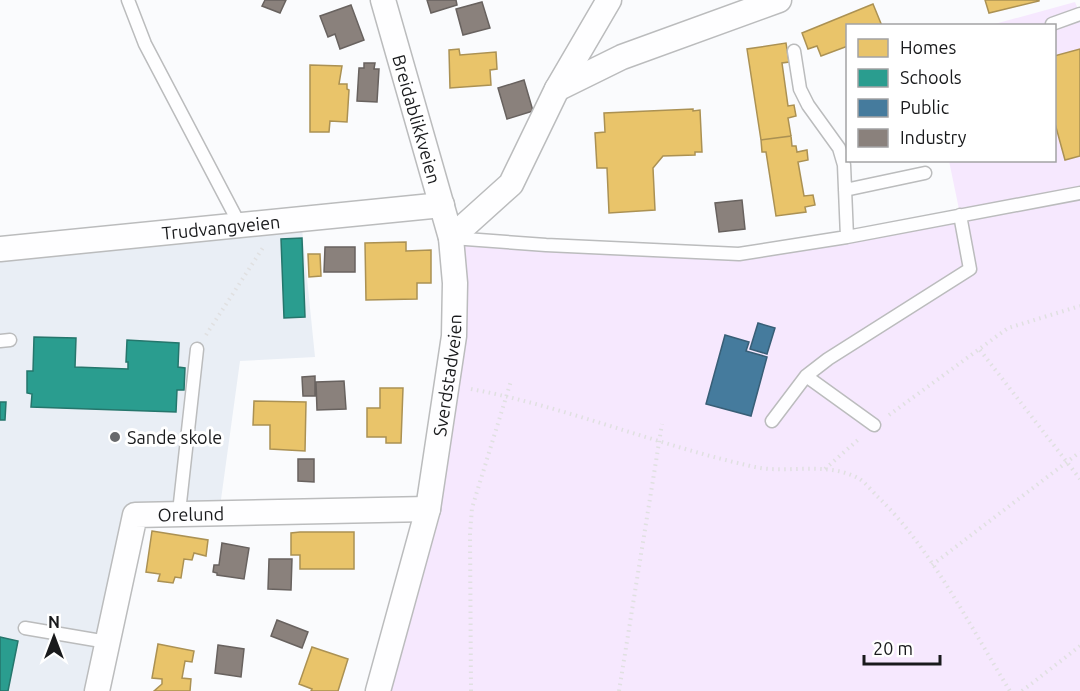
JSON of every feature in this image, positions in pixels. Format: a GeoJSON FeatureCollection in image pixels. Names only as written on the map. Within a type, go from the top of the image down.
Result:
{"type":"FeatureCollection","features":[{"type":"Feature","properties":{"kind":"street","name":"Breidablikkveien"},"geometry":{"type":"LineString","coordinates":[[383,0],[451,238]]}},
{"type":"Feature","properties":{"kind":"street"},"geometry":{"type":"LineString","coordinates":[[451,238],[511,184],[557,89],[609,0]]}},
{"type":"Feature","properties":{"kind":"street"},"geometry":{"type":"LineString","coordinates":[[557,89],[622,57],[779,0]]}},
{"type":"Feature","properties":{"kind":"street","name":"Trudvangveien"},"geometry":{"type":"LineString","coordinates":[[0,249],[442,205]]}},
{"type":"Feature","properties":{"kind":"street","name":"Sverdstadveien"},"geometry":{"type":"LineString","coordinates":[[378,691],[428,509],[454,336],[455,283],[451,238]]}},
{"type":"Feature","properties":{"kind":"street","name":"Orelund"},"geometry":{"type":"LineString","coordinates":[[97,691],[135,514],[428,509]]}},
{"type":"Feature","properties":{"kind":"lane"},"geometry":{"type":"LineString","coordinates":[[128,0],[145,44],[240,225]]}},
{"type":"Feature","properties":{"kind":"lane"},"geometry":{"type":"LineString","coordinates":[[1052,24],[1080,14]]}},
{"type":"Feature","properties":{"kind":"lane"},"geometry":{"type":"LineString","coordinates":[[794,51],[800,89],[808,105],[839,148],[844,165],[847,237]]}},
{"type":"Feature","properties":{"kind":"lane"},"geometry":{"type":"LineString","coordinates":[[845,190],[925,173]]}},
{"type":"Feature","properties":{"kind":"lane"},"geometry":{"type":"LineString","coordinates":[[451,238],[739,254],[847,237],[1080,193]]}},
{"type":"Feature","properties":{"kind":"lane"},"geometry":{"type":"LineString","coordinates":[[772,420],[806,376],[828,359],[970,269],[960,215]]}},
{"type":"Feature","properties":{"kind":"lane"},"geometry":{"type":"LineString","coordinates":[[178,512],[197,349]]}},
{"type":"Feature","properties":{"kind":"lane"},"geometry":{"type":"LineString","coordinates":[[806,376],[874,425]]}},
{"type":"Feature","properties":{"kind":"lane"},"geometry":{"type":"LineString","coordinates":[[25,628],[107,642]]}},
{"type":"Feature","properties":{"kind":"path"},"geometry":{"type":"LineString","coordinates":[[197,349],[267,243],[268,222]]}},
{"type":"Feature","properties":{"kind":"path"},"geometry":{"type":"LineString","coordinates":[[825,470],[874,425],[1008,328],[1080,306]]}},
{"type":"Feature","properties":{"kind":"path"},"geometry":{"type":"LineString","coordinates":[[980,350],[1080,479]]}},
{"type":"Feature","properties":{"kind":"path"},"geometry":{"type":"LineString","coordinates":[[471,691],[470,533],[472,508],[511,381]]}},
{"type":"Feature","properties":{"kind":"path"},"geometry":{"type":"LineString","coordinates":[[446,385],[506,396],[659,442],[758,468],[825,470],[859,478],[891,509],[933,565],[1010,691]]}},
{"type":"Feature","properties":{"kind":"path"},"geometry":{"type":"LineString","coordinates":[[619,691],[662,424]]}},
{"type":"Feature","properties":{"kind":"path"},"geometry":{"type":"LineString","coordinates":[[933,565],[1080,452]]}},
{"type":"Feature","properties":{"kind":"path"},"geometry":{"type":"LineString","coordinates":[[1022,691],[1080,646]]}},
{"type":"Feature","properties":{"kind":"shaded area"},"geometry":{"type":"Polygon","coordinates":[[[1075,2],[1080,14],[1080,691],[378,691],[428,509],[451,238],[739,254],[960,214],[949,162],[1056,162],[1056,24],[995,24],[1075,2]]]}},
{"type":"Feature","properties":{"kind":"shaded area","name":"Sande skole"},"geometry":{"type":"Polygon","coordinates":[[[301,219],[315,357],[240,361],[219,514],[135,515],[97,691],[0,691],[0,245],[301,219]]]}},
{"type":"Feature","properties":{"kind":"building: Homes"},"geometry":{"type":"Polygon","coordinates":[[[985,0],[1039,0],[1039,1],[989,13],[985,0]]]}},
{"type":"Feature","properties":{"kind":"building: Homes"},"geometry":{"type":"Polygon","coordinates":[[[873,4],[881,24],[846,24],[846,47],[821,56],[817,46],[808,49],[802,33],[873,4]]]}},
{"type":"Feature","properties":{"kind":"building: Homes"},"geometry":{"type":"Polygon","coordinates":[[[786,43],[789,62],[782,63],[788,106],[794,105],[796,116],[788,118],[791,136],[761,140],[747,49],[786,43]]]}},
{"type":"Feature","properties":{"kind":"building: Homes"},"geometry":{"type":"Polygon","coordinates":[[[459,49],[460,55],[496,52],[497,69],[490,70],[491,85],[450,88],[449,50],[459,49]]]}},
{"type":"Feature","properties":{"kind":"building: Homes"},"geometry":{"type":"Polygon","coordinates":[[[1080,49],[1080,156],[1065,160],[1056,127],[1056,55],[1080,49]]]}},
{"type":"Feature","properties":{"kind":"building: Homes"},"geometry":{"type":"Polygon","coordinates":[[[310,65],[342,66],[339,84],[347,84],[349,90],[347,122],[330,121],[329,132],[310,132],[310,65]]]}},
{"type":"Feature","properties":{"kind":"building: Homes"},"geometry":{"type":"Polygon","coordinates":[[[693,109],[693,111],[700,110],[702,152],[695,152],[695,155],[663,156],[653,168],[655,210],[609,213],[607,168],[597,168],[595,133],[605,132],[604,113],[693,109]]]}},
{"type":"Feature","properties":{"kind":"building: Homes"},"geometry":{"type":"Polygon","coordinates":[[[791,136],[792,146],[796,146],[797,152],[807,150],[808,160],[798,162],[804,196],[813,195],[815,205],[805,207],[806,212],[776,216],[766,152],[762,152],[761,140],[791,136]]]}},
{"type":"Feature","properties":{"kind":"building: Homes"},"geometry":{"type":"Polygon","coordinates":[[[406,242],[406,251],[431,250],[431,283],[417,283],[417,299],[366,300],[365,243],[406,242]]]}},
{"type":"Feature","properties":{"kind":"building: Homes"},"geometry":{"type":"Polygon","coordinates":[[[308,254],[320,254],[321,276],[309,277],[308,254]]]}},
{"type":"Feature","properties":{"kind":"building: Homes"},"geometry":{"type":"Polygon","coordinates":[[[380,388],[403,388],[401,443],[386,443],[386,437],[367,437],[367,408],[380,408],[380,388]]]}},
{"type":"Feature","properties":{"kind":"building: Homes"},"geometry":{"type":"Polygon","coordinates":[[[254,401],[306,402],[305,451],[270,449],[270,425],[253,425],[254,401]]]}},
{"type":"Feature","properties":{"kind":"building: Homes"},"geometry":{"type":"Polygon","coordinates":[[[152,531],[208,540],[206,556],[194,553],[192,560],[184,559],[181,578],[175,577],[173,583],[158,581],[160,574],[146,572],[152,531]]]}},
{"type":"Feature","properties":{"kind":"building: Homes"},"geometry":{"type":"Polygon","coordinates":[[[354,532],[354,569],[300,569],[300,555],[291,555],[291,533],[354,532]]]}},
{"type":"Feature","properties":{"kind":"building: Homes"},"geometry":{"type":"Polygon","coordinates":[[[158,644],[194,651],[192,662],[185,661],[182,678],[191,679],[190,691],[154,691],[162,684],[162,679],[152,678],[158,644]]]}},
{"type":"Feature","properties":{"kind":"building: Homes"},"geometry":{"type":"Polygon","coordinates":[[[312,647],[348,659],[338,691],[311,691],[312,689],[299,684],[312,647]]]}},
{"type":"Feature","properties":{"kind":"building: Schools"},"geometry":{"type":"Polygon","coordinates":[[[302,238],[305,317],[284,318],[281,239],[302,238]]]}},
{"type":"Feature","properties":{"kind":"building: Schools"},"geometry":{"type":"Polygon","coordinates":[[[34,337],[76,338],[75,367],[128,369],[127,340],[179,343],[178,367],[185,368],[184,390],[177,390],[176,412],[31,407],[32,394],[27,393],[27,371],[33,371],[34,337]]]}},
{"type":"Feature","properties":{"kind":"building: Schools"},"geometry":{"type":"Polygon","coordinates":[[[0,402],[6,402],[5,420],[0,420],[0,402]]]}},
{"type":"Feature","properties":{"kind":"building: Schools"},"geometry":{"type":"Polygon","coordinates":[[[0,637],[18,641],[8,691],[0,691],[0,637]]]}},
{"type":"Feature","properties":{"kind":"building: Public"},"geometry":{"type":"Polygon","coordinates":[[[758,323],[775,328],[767,354],[750,349],[758,323]]]}},
{"type":"Feature","properties":{"kind":"building: Public"},"geometry":{"type":"Polygon","coordinates":[[[725,335],[749,342],[746,351],[767,357],[751,416],[706,404],[725,335]]]}},
{"type":"Feature","properties":{"kind":"building: Industry"},"geometry":{"type":"Polygon","coordinates":[[[265,0],[286,0],[280,13],[262,6],[265,0]]]}},
{"type":"Feature","properties":{"kind":"building: Industry"},"geometry":{"type":"Polygon","coordinates":[[[427,0],[456,0],[457,5],[431,13],[427,0]]]}},
{"type":"Feature","properties":{"kind":"building: Industry"},"geometry":{"type":"Polygon","coordinates":[[[482,2],[490,28],[463,35],[456,9],[482,2]]]}},
{"type":"Feature","properties":{"kind":"building: Industry"},"geometry":{"type":"Polygon","coordinates":[[[351,5],[364,40],[340,49],[335,34],[328,37],[320,16],[351,5]]]}},
{"type":"Feature","properties":{"kind":"building: Industry"},"geometry":{"type":"Polygon","coordinates":[[[364,63],[375,63],[374,69],[379,69],[377,102],[357,101],[359,68],[364,68],[364,63]]]}},
{"type":"Feature","properties":{"kind":"building: Industry"},"geometry":{"type":"Polygon","coordinates":[[[524,80],[533,111],[507,119],[498,88],[524,80]]]}},
{"type":"Feature","properties":{"kind":"building: Industry"},"geometry":{"type":"Polygon","coordinates":[[[742,200],[745,229],[719,232],[715,203],[742,200]]]}},
{"type":"Feature","properties":{"kind":"building: Industry"},"geometry":{"type":"Polygon","coordinates":[[[325,247],[355,247],[355,272],[324,272],[325,247]]]}},
{"type":"Feature","properties":{"kind":"building: Industry"},"geometry":{"type":"Polygon","coordinates":[[[315,376],[315,396],[303,396],[302,377],[315,376]]]}},
{"type":"Feature","properties":{"kind":"building: Industry"},"geometry":{"type":"Polygon","coordinates":[[[344,381],[346,409],[317,410],[316,382],[344,381]]]}},
{"type":"Feature","properties":{"kind":"building: Industry"},"geometry":{"type":"Polygon","coordinates":[[[298,459],[314,459],[314,482],[298,481],[298,459]]]}},
{"type":"Feature","properties":{"kind":"building: Industry"},"geometry":{"type":"Polygon","coordinates":[[[222,543],[249,548],[244,579],[217,575],[213,572],[214,565],[219,565],[222,543]]]}},
{"type":"Feature","properties":{"kind":"building: Industry"},"geometry":{"type":"Polygon","coordinates":[[[269,559],[292,559],[291,590],[268,589],[269,559]]]}},
{"type":"Feature","properties":{"kind":"building: Industry"},"geometry":{"type":"Polygon","coordinates":[[[277,620],[308,632],[302,648],[271,636],[277,620]]]}},
{"type":"Feature","properties":{"kind":"building: Industry"},"geometry":{"type":"Polygon","coordinates":[[[218,645],[244,649],[241,677],[215,673],[218,645]]]}},
{"type":"Feature","properties":{"kind":"place","name":"Sande skole"},"geometry":{"type":"Point","coordinates":[115,437]}}]}
